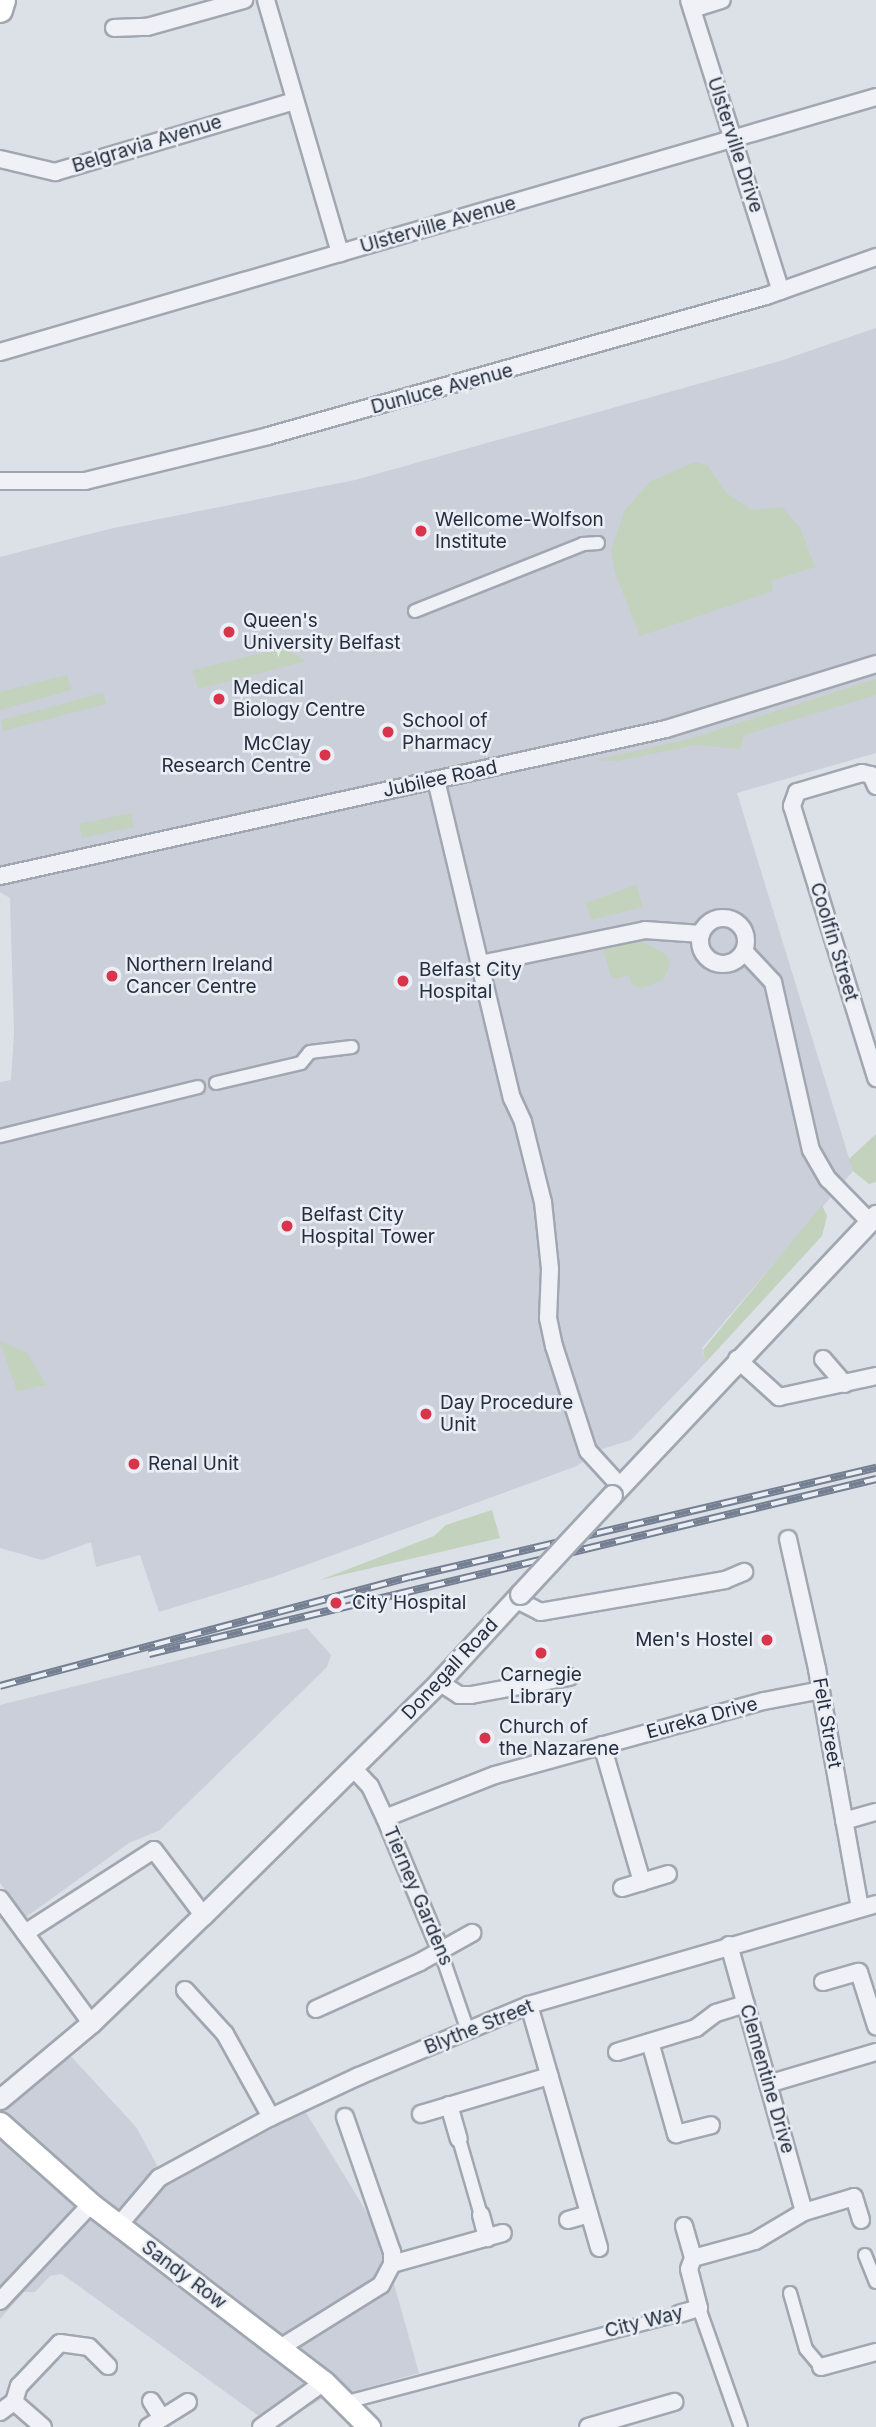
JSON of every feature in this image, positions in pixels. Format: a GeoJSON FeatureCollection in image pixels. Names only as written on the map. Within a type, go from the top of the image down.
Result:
{"type":"FeatureCollection","features":[{"type":"Feature","properties":{"kind":"main road"},"geometry":{"type":"LineString","coordinates":[[0,10],[3,0]]}},
{"type":"Feature","properties":{"kind":"main road","name":"Sandy Row"},"geometry":{"type":"LineString","coordinates":[[0,2123],[91,2204],[324,2382],[347,2402],[369,2427]]}},
{"type":"Feature","properties":{"kind":"street"},"geometry":{"type":"LineString","coordinates":[[114,29],[147,27],[244,0]]}},
{"type":"Feature","properties":{"kind":"street"},"geometry":{"type":"LineString","coordinates":[[266,0],[340,253]]}},
{"type":"Feature","properties":{"kind":"street"},"geometry":{"type":"LineString","coordinates":[[690,5],[722,0]]}},
{"type":"Feature","properties":{"kind":"street","name":"Ulsterville Drive"},"geometry":{"type":"LineString","coordinates":[[690,5],[781,291]]}},
{"type":"Feature","properties":{"kind":"street","name":"Ulsterville Avenue"},"geometry":{"type":"LineString","coordinates":[[0,352],[876,97]]}},
{"type":"Feature","properties":{"kind":"street","name":"Belgravia Avenue"},"geometry":{"type":"LineString","coordinates":[[0,159],[55,172],[294,101]]}},
{"type":"Feature","properties":{"kind":"street","name":"Dunluce Avenue"},"geometry":{"type":"LineString","coordinates":[[0,481],[85,481],[268,436],[781,291],[876,257]]}},
{"type":"Feature","properties":{"kind":"street"},"geometry":{"type":"LineString","coordinates":[[415,611],[583,544],[598,543]]}},
{"type":"Feature","properties":{"kind":"street","name":"Jubilee Road"},"geometry":{"type":"LineString","coordinates":[[0,876],[691,723],[876,664]]}},
{"type":"Feature","properties":{"kind":"street","name":"Coolfin Street"},"geometry":{"type":"LineString","coordinates":[[875,784],[862,773],[797,792],[792,806],[876,1078]]}},
{"type":"Feature","properties":{"kind":"street"},"geometry":{"type":"LineString","coordinates":[[436,780],[480,964],[543,1202],[550,1269],[548,1318],[554,1346],[588,1451],[616,1491]]}},
{"type":"Feature","properties":{"kind":"street"},"geometry":{"type":"LineString","coordinates":[[480,964],[645,930],[701,934],[718,918],[734,920],[746,937],[744,951],[734,962],[712,961],[702,949],[701,934]]}},
{"type":"Feature","properties":{"kind":"street"},"geometry":{"type":"LineString","coordinates":[[744,951],[774,982],[811,1150],[828,1179],[873,1218]]}},
{"type":"Feature","properties":{"kind":"street"},"geometry":{"type":"LineString","coordinates":[[216,1083],[301,1063],[310,1052],[352,1047]]}},
{"type":"Feature","properties":{"kind":"street"},"geometry":{"type":"LineString","coordinates":[[0,1136],[198,1087]]}},
{"type":"Feature","properties":{"kind":"street","name":"Donegall Road"},"geometry":{"type":"LineString","coordinates":[[0,2099],[90,2023],[439,1682],[737,1359],[873,1218]]}},
{"type":"Feature","properties":{"kind":"street"},"geometry":{"type":"LineString","coordinates":[[737,1359],[779,1397],[876,1376]]}},
{"type":"Feature","properties":{"kind":"street"},"geometry":{"type":"LineString","coordinates":[[823,1359],[845,1384]]}},
{"type":"Feature","properties":{"kind":"street","name":"Felt Street"},"geometry":{"type":"LineString","coordinates":[[788,1539],[821,1690],[844,1821],[868,1906]]}},
{"type":"Feature","properties":{"kind":"street"},"geometry":{"type":"LineString","coordinates":[[518,1597],[540,1612],[725,1580],[744,1572]]}},
{"type":"Feature","properties":{"kind":"street"},"geometry":{"type":"LineString","coordinates":[[439,1682],[459,1695],[471,1695],[569,1677]]}},
{"type":"Feature","properties":{"kind":"street","name":"Eureka Drive"},"geometry":{"type":"LineString","coordinates":[[385,1818],[495,1775],[821,1690]]}},
{"type":"Feature","properties":{"kind":"street"},"geometry":{"type":"LineString","coordinates":[[602,1745],[642,1882]]}},
{"type":"Feature","properties":{"kind":"street","name":"Tierney Gardens"},"geometry":{"type":"LineString","coordinates":[[353,1768],[370,1786],[385,1818],[439,1947],[468,2031]]}},
{"type":"Feature","properties":{"kind":"street"},"geometry":{"type":"LineString","coordinates":[[844,1821],[876,1812]]}},
{"type":"Feature","properties":{"kind":"street"},"geometry":{"type":"LineString","coordinates":[[25,1933],[154,1850],[203,1915]]}},
{"type":"Feature","properties":{"kind":"street"},"geometry":{"type":"LineString","coordinates":[[622,1888],[668,1874]]}},
{"type":"Feature","properties":{"kind":"street"},"geometry":{"type":"LineString","coordinates":[[0,1899],[90,2023]]}},
{"type":"Feature","properties":{"kind":"street","name":"Blythe Street"},"geometry":{"type":"LineString","coordinates":[[119,2225],[159,2178],[271,2117],[529,2005],[868,1906]]}},
{"type":"Feature","properties":{"kind":"street"},"geometry":{"type":"LineString","coordinates":[[316,2009],[420,1962],[439,1947],[472,1933]]}},
{"type":"Feature","properties":{"kind":"street","name":"Clementine Drive"},"geometry":{"type":"LineString","coordinates":[[729,1945],[804,2212]]}},
{"type":"Feature","properties":{"kind":"street"},"geometry":{"type":"LineString","coordinates":[[823,1982],[859,1972],[876,2026]]}},
{"type":"Feature","properties":{"kind":"street"},"geometry":{"type":"LineString","coordinates":[[185,1990],[225,2034],[271,2117]]}},
{"type":"Feature","properties":{"kind":"street"},"geometry":{"type":"LineString","coordinates":[[617,2052],[696,2028],[716,2014],[746,2004]]}},
{"type":"Feature","properties":{"kind":"street"},"geometry":{"type":"LineString","coordinates":[[529,2005],[599,2248]]}},
{"type":"Feature","properties":{"kind":"street"},"geometry":{"type":"LineString","coordinates":[[650,2042],[676,2134],[711,2125]]}},
{"type":"Feature","properties":{"kind":"street"},"geometry":{"type":"LineString","coordinates":[[768,2084],[876,2052]]}},
{"type":"Feature","properties":{"kind":"street"},"geometry":{"type":"LineString","coordinates":[[421,2113],[549,2076]]}},
{"type":"Feature","properties":{"kind":"street"},"geometry":{"type":"LineString","coordinates":[[392,2264],[495,2236],[481,2215],[449,2105]]}},
{"type":"Feature","properties":{"kind":"street"},"geometry":{"type":"LineString","coordinates":[[279,2348],[381,2284],[392,2264],[393,2252],[345,2117]]}},
{"type":"Feature","properties":{"kind":"street"},"geometry":{"type":"LineString","coordinates":[[692,2258],[755,2241],[804,2212],[854,2197],[861,2220]]}},
{"type":"Feature","properties":{"kind":"street"},"geometry":{"type":"LineString","coordinates":[[3,2290],[91,2204]]}},
{"type":"Feature","properties":{"kind":"street"},"geometry":{"type":"LineString","coordinates":[[569,2220],[589,2214]]}},
{"type":"Feature","properties":{"kind":"street","name":"City Way"},"geometry":{"type":"LineString","coordinates":[[347,2402],[699,2308],[689,2269],[692,2258],[684,2226]]}},
{"type":"Feature","properties":{"kind":"street"},"geometry":{"type":"LineString","coordinates":[[866,2255],[876,2282]]}},
{"type":"Feature","properties":{"kind":"street"},"geometry":{"type":"LineString","coordinates":[[790,2293],[806,2349],[821,2367],[876,2352]]}},
{"type":"Feature","properties":{"kind":"street"},"geometry":{"type":"LineString","coordinates":[[699,2308],[741,2427]]}},
{"type":"Feature","properties":{"kind":"street"},"geometry":{"type":"LineString","coordinates":[[0,2412],[15,2402],[19,2386],[60,2343],[89,2347],[108,2366]]}},
{"type":"Feature","properties":{"kind":"street"},"geometry":{"type":"LineString","coordinates":[[261,2427],[324,2382]]}},
{"type":"Feature","properties":{"kind":"street"},"geometry":{"type":"LineString","coordinates":[[151,2401],[155,2423],[188,2402]]}},
{"type":"Feature","properties":{"kind":"street"},"geometry":{"type":"LineString","coordinates":[[15,2402],[43,2427]]}},
{"type":"Feature","properties":{"kind":"street"},"geometry":{"type":"LineString","coordinates":[[588,2427],[674,2402]]}},
{"type":"Feature","properties":{"kind":"shaded area","name":"Belfast City Hospital"},"geometry":{"type":"Polygon","coordinates":[[[876,328],[876,753],[737,793],[853,1171],[702,1348],[706,1362],[631,1440],[599,1450],[577,1466],[273,1577],[159,1612],[140,1555],[96,1567],[91,1542],[42,1560],[0,1548],[0,1082],[11,1080],[14,1033],[10,898],[0,892],[0,557],[109,529],[355,480],[780,361],[876,328]]]}},
{"type":"Feature","properties":{"kind":"shaded area"},"geometry":{"type":"Polygon","coordinates":[[[307,1628],[331,1655],[327,1667],[160,1830],[129,1843],[26,1917],[0,1883],[0,1705],[307,1628]]]}},
{"type":"Feature","properties":{"kind":"shaded area"},"geometry":{"type":"Polygon","coordinates":[[[68,2053],[136,2127],[168,2185],[305,2111],[380,2234],[419,2373],[352,2392],[383,2427],[351,2427],[322,2399],[274,2427],[62,2274],[50,2276],[35,2292],[24,2292],[0,2319],[0,2114],[68,2053]]]}},
{"type":"Feature","properties":{"kind":"green space"},"geometry":{"type":"Polygon","coordinates":[[[695,462],[708,466],[726,493],[752,510],[782,507],[800,528],[815,567],[771,581],[773,591],[640,636],[615,573],[611,550],[625,510],[651,481],[695,462]]]}},
{"type":"Feature","properties":{"kind":"green space"},"geometry":{"type":"Polygon","coordinates":[[[278,645],[306,661],[198,689],[193,670],[279,649],[278,645]]]}},
{"type":"Feature","properties":{"kind":"green space"},"geometry":{"type":"Polygon","coordinates":[[[67,675],[71,690],[0,710],[0,692],[67,675]]]}},
{"type":"Feature","properties":{"kind":"green space"},"geometry":{"type":"Polygon","coordinates":[[[876,679],[876,695],[744,735],[740,749],[696,745],[617,761],[596,760],[693,738],[876,679]]]}},
{"type":"Feature","properties":{"kind":"green space"},"geometry":{"type":"Polygon","coordinates":[[[103,693],[106,704],[3,731],[1,720],[103,693]]]}},
{"type":"Feature","properties":{"kind":"green space"},"geometry":{"type":"Polygon","coordinates":[[[131,813],[134,827],[82,838],[79,824],[131,813]]]}},
{"type":"Feature","properties":{"kind":"green space"},"geometry":{"type":"Polygon","coordinates":[[[636,885],[643,907],[591,920],[586,903],[636,885]]]}},
{"type":"Feature","properties":{"kind":"green space"},"geometry":{"type":"Polygon","coordinates":[[[641,941],[667,955],[670,965],[663,980],[642,988],[632,984],[629,975],[615,979],[611,976],[603,950],[641,941]]]}},
{"type":"Feature","properties":{"kind":"green space"},"geometry":{"type":"Polygon","coordinates":[[[876,1134],[876,1182],[869,1184],[853,1171],[849,1159],[876,1134]]]}},
{"type":"Feature","properties":{"kind":"green space"},"geometry":{"type":"Polygon","coordinates":[[[822,1205],[827,1216],[822,1236],[706,1362],[703,1350],[822,1205]]]}},
{"type":"Feature","properties":{"kind":"green space"},"geometry":{"type":"Polygon","coordinates":[[[0,1341],[27,1353],[46,1385],[17,1391],[0,1341]]]}},
{"type":"Feature","properties":{"kind":"green space"},"geometry":{"type":"Polygon","coordinates":[[[492,1510],[500,1538],[320,1580],[434,1536],[446,1525],[492,1510]]]}},
{"type":"Feature","properties":{"kind":"railway"},"geometry":{"type":"LineString","coordinates":[[0,1686],[410,1577],[876,1468]]}},
{"type":"Feature","properties":{"kind":"railway"},"geometry":{"type":"LineString","coordinates":[[149,1654],[876,1479]]}},
{"type":"Feature","properties":{"kind":"place","name":"Wellcome-Wolfson Institute"},"geometry":{"type":"Point","coordinates":[421,531]}},
{"type":"Feature","properties":{"kind":"place","name":"Queen's University Belfast"},"geometry":{"type":"Point","coordinates":[229,632]}},
{"type":"Feature","properties":{"kind":"place","name":"Medical Biology Centre"},"geometry":{"type":"Point","coordinates":[219,699]}},
{"type":"Feature","properties":{"kind":"place","name":"School of Pharmacy"},"geometry":{"type":"Point","coordinates":[388,732]}},
{"type":"Feature","properties":{"kind":"place","name":"McClay Research Centre"},"geometry":{"type":"Point","coordinates":[325,755]}},
{"type":"Feature","properties":{"kind":"place","name":"Northern Ireland Cancer Centre"},"geometry":{"type":"Point","coordinates":[112,976]}},
{"type":"Feature","properties":{"kind":"place","name":"Belfast City Hospital"},"geometry":{"type":"Point","coordinates":[403,981]}},
{"type":"Feature","properties":{"kind":"place","name":"Belfast City Hospital Tower"},"geometry":{"type":"Point","coordinates":[287,1226]}},
{"type":"Feature","properties":{"kind":"place","name":"Day Procedure Unit"},"geometry":{"type":"Point","coordinates":[426,1414]}},
{"type":"Feature","properties":{"kind":"place","name":"Renal Unit"},"geometry":{"type":"Point","coordinates":[134,1464]}},
{"type":"Feature","properties":{"kind":"place","name":"City Hospital"},"geometry":{"type":"Point","coordinates":[336,1603]}},
{"type":"Feature","properties":{"kind":"place","name":"Men's Hostel"},"geometry":{"type":"Point","coordinates":[767,1640]}},
{"type":"Feature","properties":{"kind":"place","name":"Carnegie Library"},"geometry":{"type":"Point","coordinates":[541,1653]}},
{"type":"Feature","properties":{"kind":"place","name":"Church of the Nazarene"},"geometry":{"type":"Point","coordinates":[485,1738]}}]}
